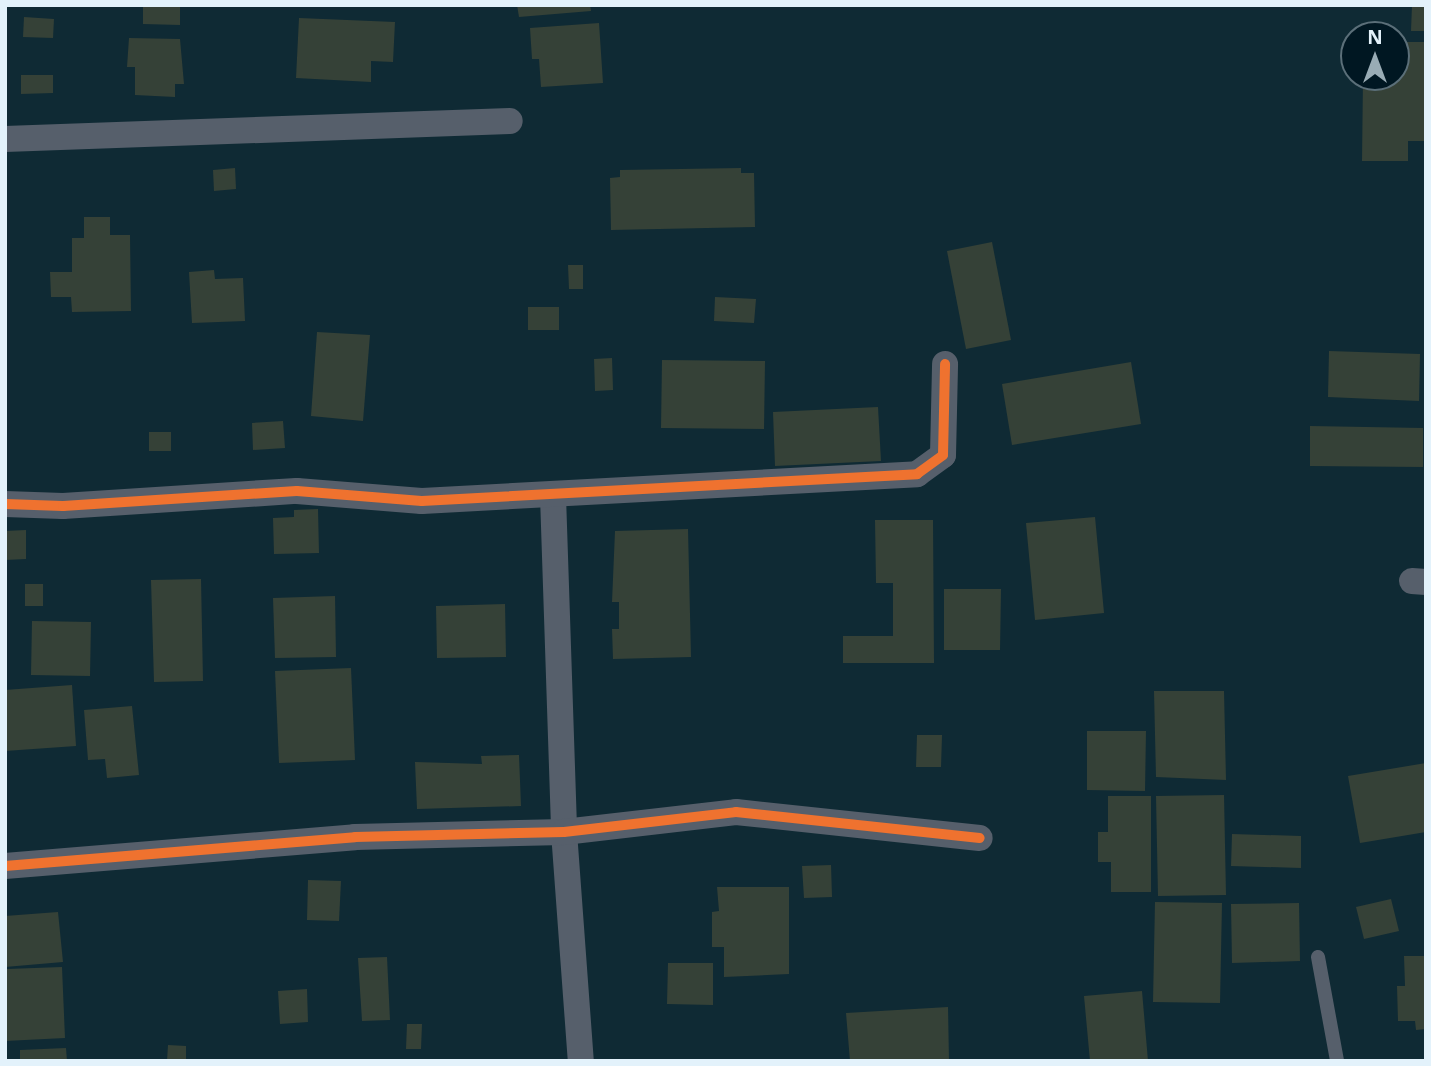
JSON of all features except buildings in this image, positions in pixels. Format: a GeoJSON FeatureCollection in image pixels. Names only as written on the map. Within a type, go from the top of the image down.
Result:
{"type":"FeatureCollection","features":[{"type":"Feature","properties":{"kind":"street"},"geometry":{"type":"LineString","coordinates":[[5,139],[510,121]]}},
{"type":"Feature","properties":{"kind":"street"},"geometry":{"type":"LineString","coordinates":[[5,504],[63,506],[297,491],[422,501],[553,496],[917,474],[943,455],[946,364]]}},
{"type":"Feature","properties":{"kind":"street"},"geometry":{"type":"LineString","coordinates":[[553,496],[564,832],[581,1061]]}},
{"type":"Feature","properties":{"kind":"street"},"geometry":{"type":"LineString","coordinates":[[5,866],[355,837],[564,832],[736,812],[979,838]]}},
{"type":"Feature","properties":{"kind":"lane"},"geometry":{"type":"LineString","coordinates":[[1318,957],[1337,1061]]}},
{"type":"Feature","properties":{"kind":"cycle path"},"geometry":{"type":"LineString","coordinates":[[5,504],[63,506],[297,491],[422,501],[917,474],[943,455],[945,364]]}},
{"type":"Feature","properties":{"kind":"cycle path"},"geometry":{"type":"LineString","coordinates":[[5,866],[355,837],[564,832],[736,812],[980,838]]}}]}
